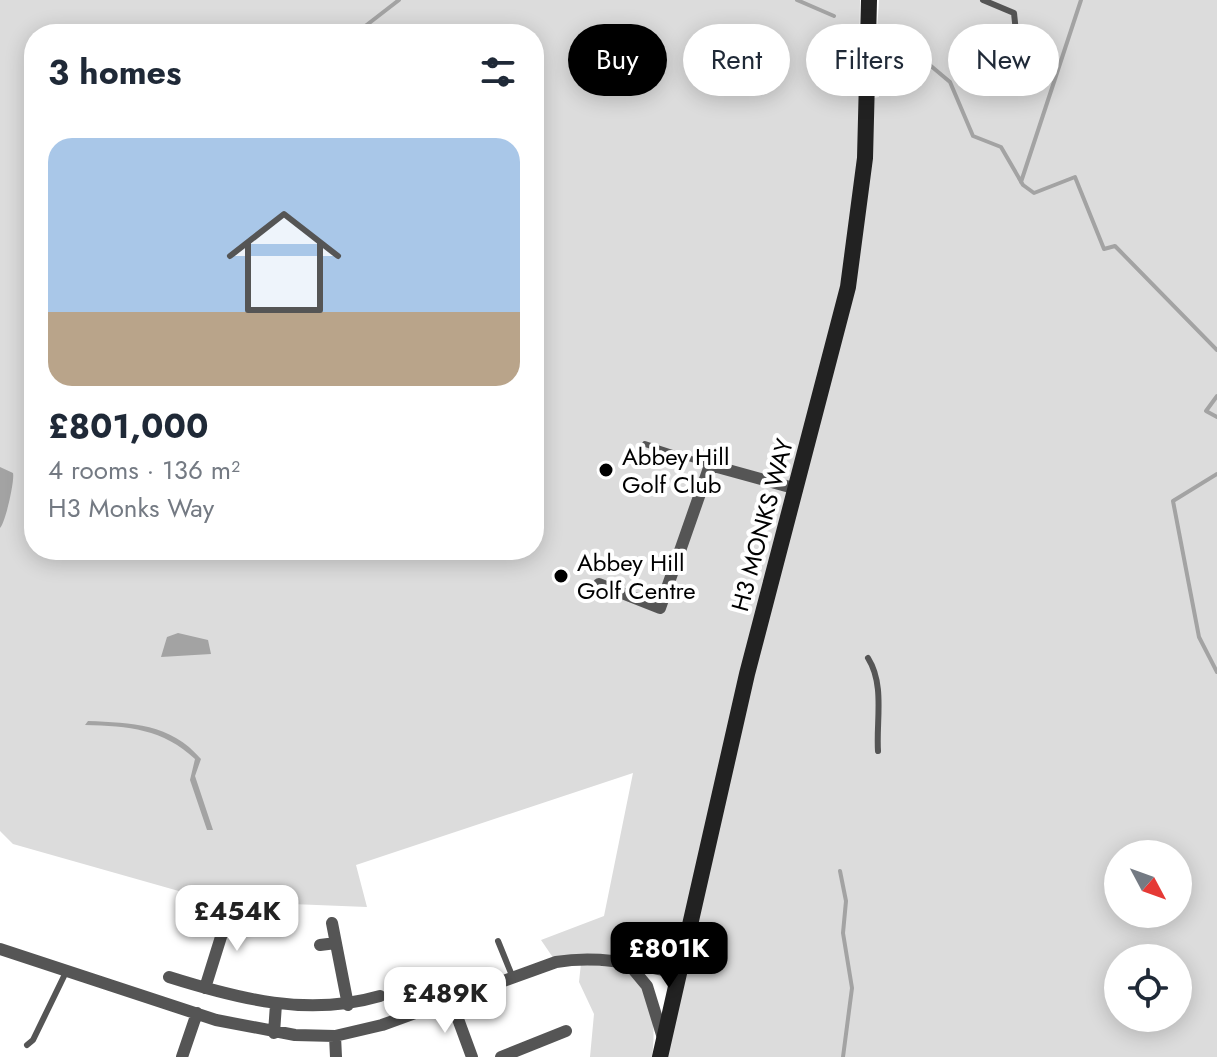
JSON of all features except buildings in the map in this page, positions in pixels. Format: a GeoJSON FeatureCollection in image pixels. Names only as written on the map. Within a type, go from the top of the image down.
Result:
{"type":"FeatureCollection","features":[{"type":"Feature","properties":{"kind":"street","name":"H3 MONKS WAY"},"geometry":{"type":"LineString","coordinates":[[662,1049],[747,674],[848,287],[865,158],[869,0]]}},
{"type":"Feature","properties":{"kind":"street"},"geometry":{"type":"LineString","coordinates":[[599,584],[660,608],[710,465],[797,489]]}},
{"type":"Feature","properties":{"kind":"street"},"geometry":{"type":"LineString","coordinates":[[205,988],[234,926],[230,908]]}},
{"type":"Feature","properties":{"kind":"street"},"geometry":{"type":"LineString","coordinates":[[332,923],[348,1005]]}},
{"type":"Feature","properties":{"kind":"street"},"geometry":{"type":"LineString","coordinates":[[320,945],[336,943]]}},
{"type":"Feature","properties":{"kind":"street"},"geometry":{"type":"LineString","coordinates":[[0,949],[197,1013],[274,1033],[335,1036],[382,1025],[556,962],[585,957],[678,973]]}},
{"type":"Feature","properties":{"kind":"street"},"geometry":{"type":"LineString","coordinates":[[627,962],[647,986],[656,1007],[662,1049]]}},
{"type":"Feature","properties":{"kind":"street"},"geometry":{"type":"LineString","coordinates":[[169,977],[276,1004],[348,1005],[380,996]]}},
{"type":"Feature","properties":{"kind":"street"},"geometry":{"type":"LineString","coordinates":[[451,1000],[472,1057]]}},
{"type":"Feature","properties":{"kind":"street"},"geometry":{"type":"LineString","coordinates":[[274,1033],[276,1004]]}},
{"type":"Feature","properties":{"kind":"street"},"geometry":{"type":"LineString","coordinates":[[182,1057],[197,1013]]}},
{"type":"Feature","properties":{"kind":"street"},"geometry":{"type":"LineString","coordinates":[[501,1057],[566,1031]]}},
{"type":"Feature","properties":{"kind":"street"},"geometry":{"type":"LineString","coordinates":[[335,1036],[336,1057]]}},
{"type":"Feature","properties":{"kind":"lane"},"geometry":{"type":"LineString","coordinates":[[983,0],[1014,13],[1015,24]]}},
{"type":"Feature","properties":{"kind":"lane"},"geometry":{"type":"LineString","coordinates":[[645,444],[710,465]]}},
{"type":"Feature","properties":{"kind":"lane"},"geometry":{"type":"LineString","coordinates":[[868,658],[880,684],[876,701],[878,751]]}},
{"type":"Feature","properties":{"kind":"lane"},"geometry":{"type":"LineString","coordinates":[[498,941],[513,978]]}},
{"type":"Feature","properties":{"kind":"lane"},"geometry":{"type":"LineString","coordinates":[[27,1045],[59,991],[67,970]]}},
{"type":"Feature","properties":{"kind":"shaded area"},"geometry":{"type":"Polygon","coordinates":[[[0,0],[860,0],[860,24],[806,24],[806,96],[867,96],[868,99],[879,96],[932,96],[932,24],[877,24],[879,0],[1217,0],[1217,1057],[667,1057],[678,973],[556,962],[541,940],[604,916],[633,773],[356,865],[367,907],[214,901],[13,844],[0,831],[0,0]]]}},
{"type":"Feature","properties":{"kind":"shaded area"},"geometry":{"type":"Polygon","coordinates":[[[0,467],[13,473],[13,477],[7,511],[0,528],[0,467]]]}},
{"type":"Feature","properties":{"kind":"shaded area"},"geometry":{"type":"Polygon","coordinates":[[[178,633],[208,640],[211,654],[161,657],[167,637],[178,633]]]}},
{"type":"Feature","properties":{"kind":"shaded area"},"geometry":{"type":"Polygon","coordinates":[[[88,721],[149,727],[189,747],[201,759],[195,776],[213,830],[207,830],[190,780],[195,759],[158,735],[131,728],[85,725],[88,721]]]}},
{"type":"Feature","properties":{"kind":"shaded area"},"geometry":{"type":"Polygon","coordinates":[[[581,963],[620,968],[642,987],[653,1021],[652,1057],[590,1057],[594,1014],[579,982],[581,963]]]}},
{"type":"Feature","properties":{"kind":"waterway"},"geometry":{"type":"LineString","coordinates":[[368,24],[399,0]]}},
{"type":"Feature","properties":{"kind":"waterway"},"geometry":{"type":"LineString","coordinates":[[797,0],[834,16]]}},
{"type":"Feature","properties":{"kind":"waterway"},"geometry":{"type":"LineString","coordinates":[[1021,182],[1081,0]]}},
{"type":"Feature","properties":{"kind":"waterway"},"geometry":{"type":"LineString","coordinates":[[932,67],[950,82],[973,136],[1001,147],[1023,185],[1034,193],[1075,177],[1104,249],[1115,246],[1217,350]]}},
{"type":"Feature","properties":{"kind":"waterway"},"geometry":{"type":"LineString","coordinates":[[1217,396],[1206,411],[1217,417]]}},
{"type":"Feature","properties":{"kind":"waterway"},"geometry":{"type":"LineString","coordinates":[[1217,474],[1173,501],[1199,637],[1217,672]]}},
{"type":"Feature","properties":{"kind":"waterway"},"geometry":{"type":"LineString","coordinates":[[840,871],[846,901],[843,933],[852,988],[843,1057]]}},
{"type":"Feature","properties":{"kind":"place","name":"Abbey Hill Golf Club"},"geometry":{"type":"Point","coordinates":[606,470]}},
{"type":"Feature","properties":{"kind":"place","name":"Abbey Hill Golf Centre"},"geometry":{"type":"Point","coordinates":[561,576]}}]}
